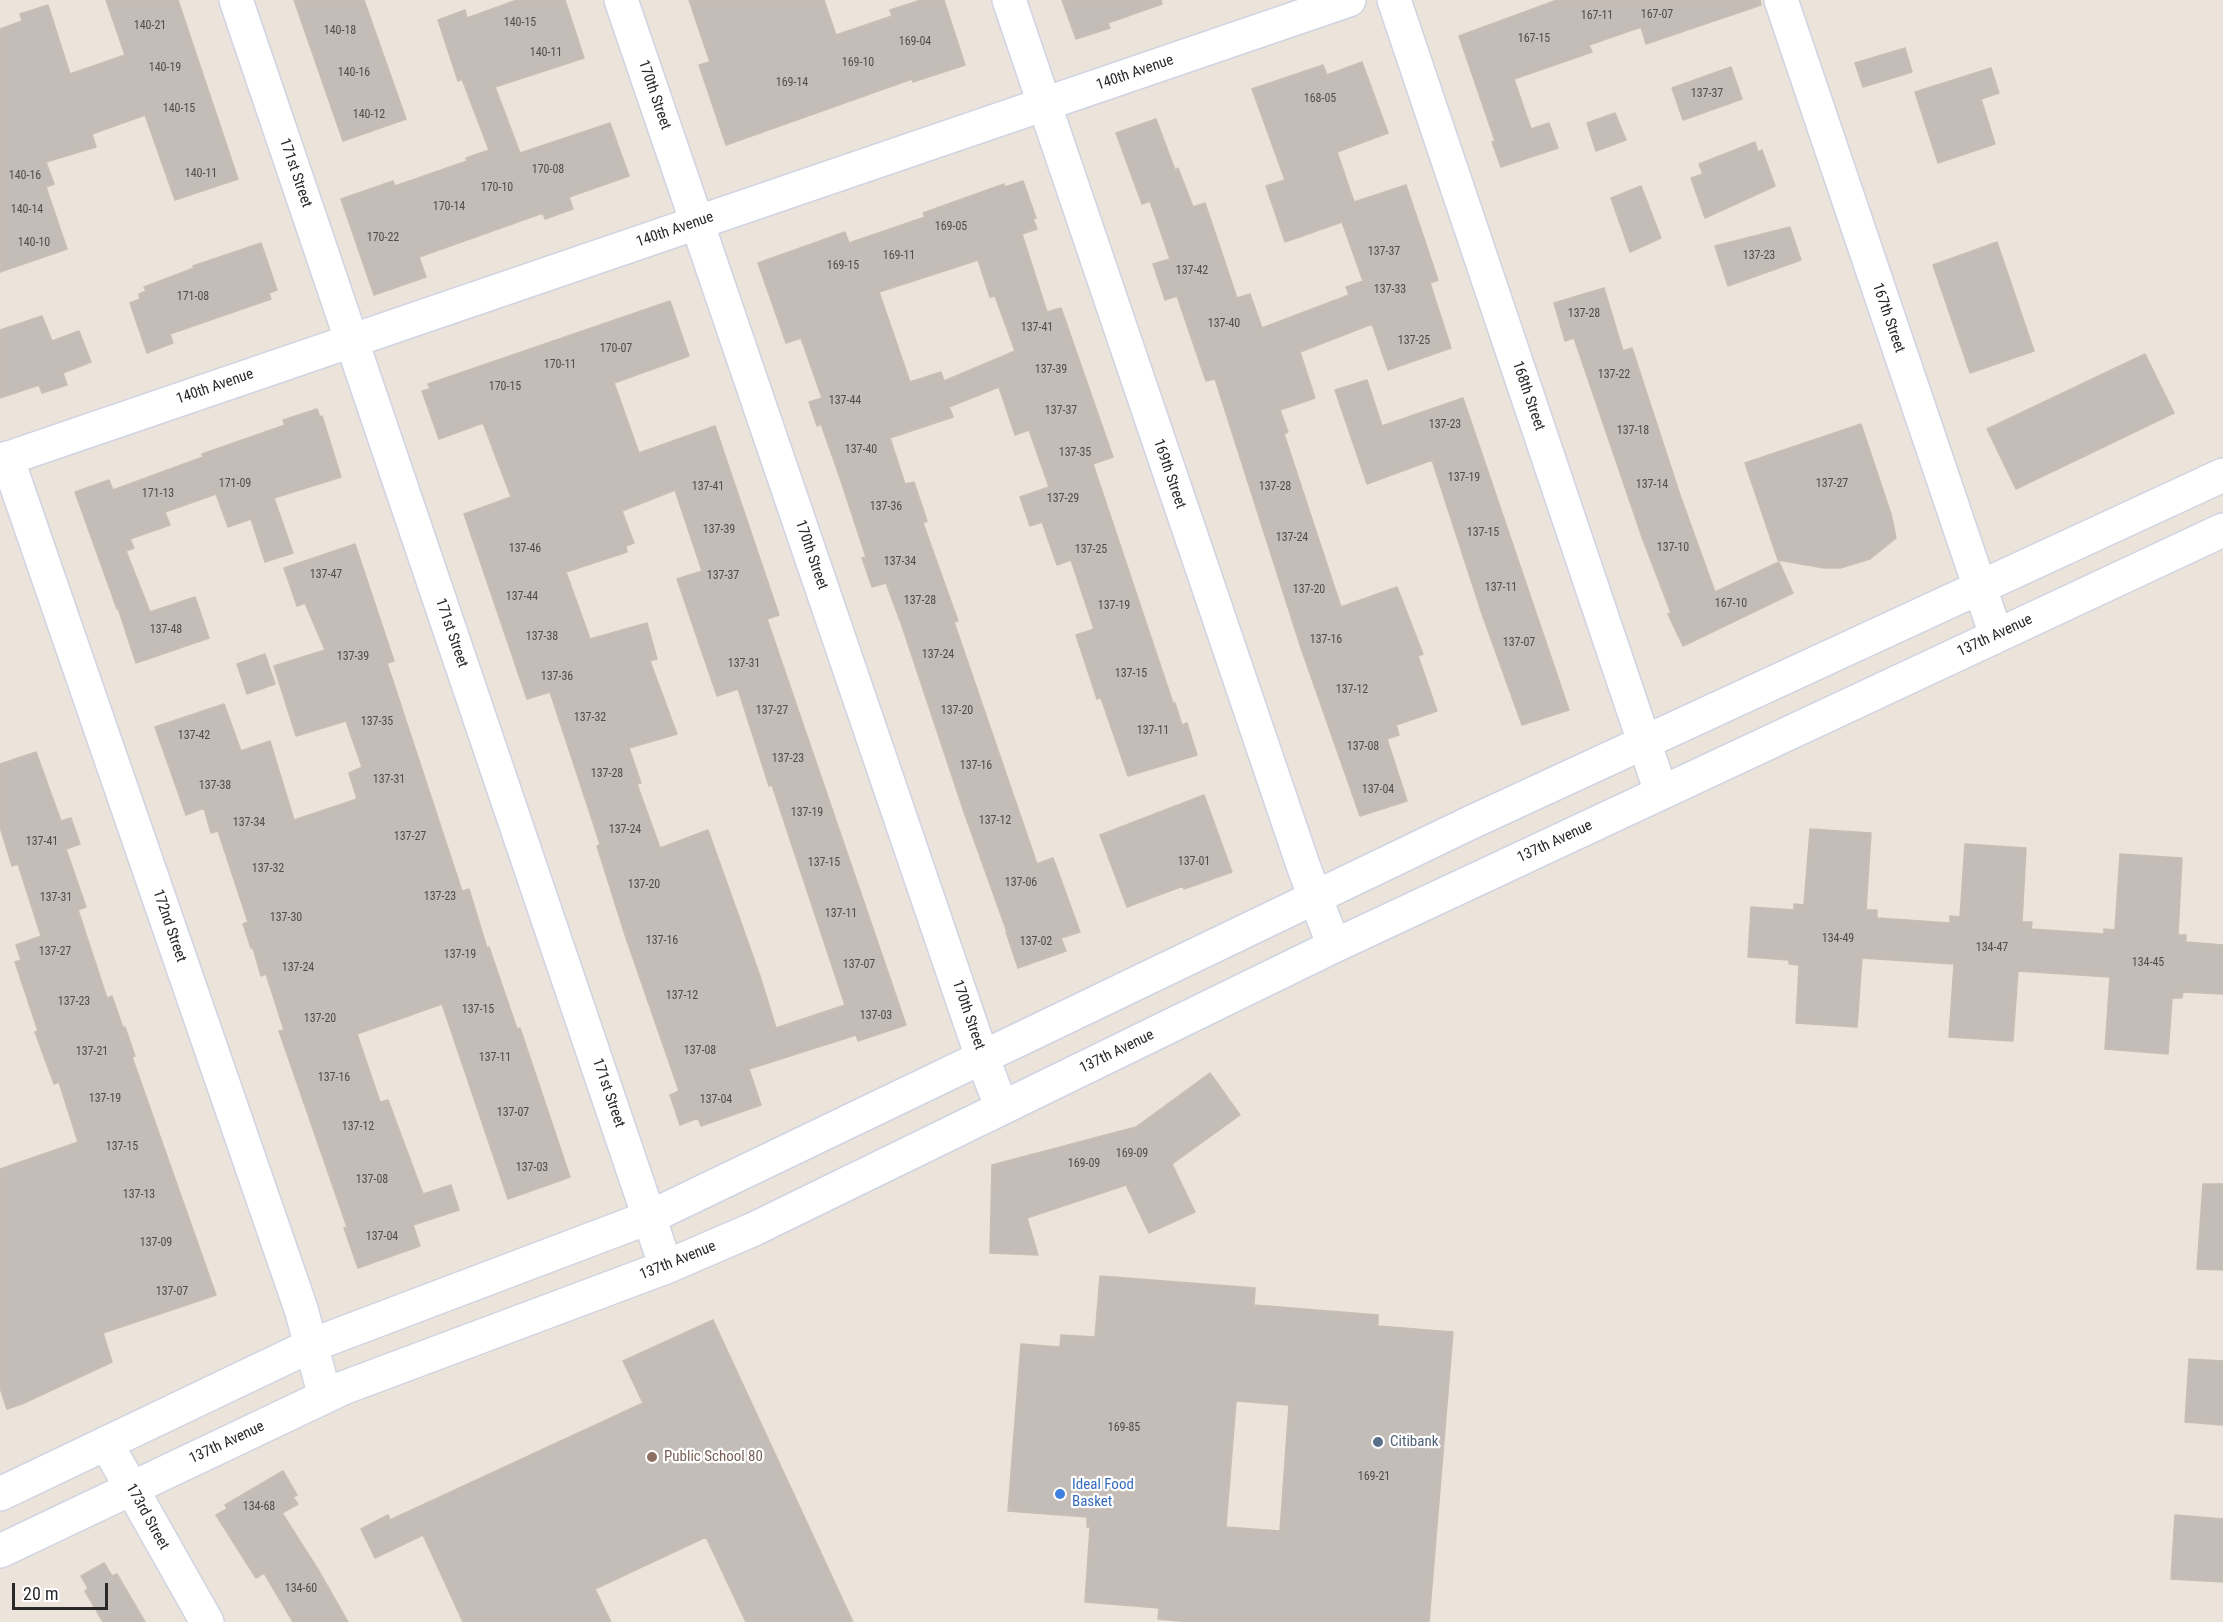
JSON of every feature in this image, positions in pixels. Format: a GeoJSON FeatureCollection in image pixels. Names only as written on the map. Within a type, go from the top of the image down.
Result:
{"type":"FeatureCollection","features":[{"type":"Feature","properties":{"kind":"street","name":"171st Street"},"geometry":{"type":"LineString","coordinates":[[236,0],[666,1267]]}},
{"type":"Feature","properties":{"kind":"street","name":"170th Street"},"geometry":{"type":"LineString","coordinates":[[621,0],[982,1057],[1002,1108]]}},
{"type":"Feature","properties":{"kind":"street","name":"169th Street"},"geometry":{"type":"LineString","coordinates":[[1009,0],[1042,104],[1315,897],[1334,946]]}},
{"type":"Feature","properties":{"kind":"street","name":"140th Avenue"},"geometry":{"type":"LineString","coordinates":[[4,460],[1349,0]]}},
{"type":"Feature","properties":{"kind":"street","name":"168th Street"},"geometry":{"type":"LineString","coordinates":[[1394,0],[1661,792]]}},
{"type":"Feature","properties":{"kind":"street","name":"167th Street"},"geometry":{"type":"LineString","coordinates":[[1781,0],[1996,635]]}},
{"type":"Feature","properties":{"kind":"street","name":"172nd Street"},"geometry":{"type":"LineString","coordinates":[[4,460],[312,1345],[325,1396]]}},
{"type":"Feature","properties":{"kind":"street"},"geometry":{"type":"LineString","coordinates":[[0,1494],[312,1345],[650,1217],[1315,897],[1644,742],[2223,475]]}},
{"type":"Feature","properties":{"kind":"street","name":"137th Avenue"},"geometry":{"type":"LineString","coordinates":[[0,1551],[325,1396],[666,1267],[754,1229],[1334,946],[2223,530]]}},
{"type":"Feature","properties":{"kind":"street","name":"173rd Street"},"geometry":{"type":"LineString","coordinates":[[106,1443],[207,1622]]}},
{"type":"Feature","properties":{"kind":"building"},"geometry":{"type":"Polygon","coordinates":[[[106,0],[178,0],[238,179],[175,200],[145,115],[92,134],[96,147],[46,162],[54,184],[46,187],[67,249],[0,272],[0,29],[22,21],[20,14],[48,5],[70,74],[125,55],[106,0]]]}},
{"type":"Feature","properties":{"kind":"building"},"geometry":{"type":"Polygon","coordinates":[[[294,0],[364,0],[406,119],[343,141],[294,0]]]}},
{"type":"Feature","properties":{"kind":"building"},"geometry":{"type":"Polygon","coordinates":[[[517,0],[565,0],[584,58],[495,87],[520,153],[610,123],[629,176],[569,197],[573,209],[545,219],[543,213],[419,257],[426,277],[374,295],[341,199],[393,181],[395,186],[467,161],[466,158],[489,150],[462,79],[458,81],[438,20],[465,10],[467,18],[517,0]]]}},
{"type":"Feature","properties":{"kind":"building"},"geometry":{"type":"Polygon","coordinates":[[[689,0],[824,0],[836,35],[892,16],[890,10],[921,0],[944,0],[965,65],[913,82],[912,79],[726,145],[699,65],[710,62],[689,0]]]}},
{"type":"Feature","properties":{"kind":"building"},"geometry":{"type":"Polygon","coordinates":[[[1062,0],[1161,0],[1162,4],[1108,23],[1110,28],[1076,39],[1062,0]]]}},
{"type":"Feature","properties":{"kind":"building"},"geometry":{"type":"Polygon","coordinates":[[[1557,0],[1760,0],[1761,5],[1646,44],[1641,27],[1589,45],[1592,52],[1514,79],[1531,129],[1549,123],[1558,148],[1501,167],[1492,142],[1495,141],[1459,36],[1557,0]]]}},
{"type":"Feature","properties":{"kind":"building"},"geometry":{"type":"Polygon","coordinates":[[[1905,48],[1912,72],[1863,87],[1855,63],[1905,48]]]}},
{"type":"Feature","properties":{"kind":"building"},"geometry":{"type":"Polygon","coordinates":[[[1362,62],[1388,133],[1337,152],[1354,202],[1406,185],[1438,280],[1430,283],[1451,348],[1388,370],[1372,324],[1300,352],[1315,398],[1280,410],[1288,432],[1284,434],[1341,607],[1397,587],[1423,654],[1418,656],[1437,711],[1396,725],[1399,735],[1387,739],[1407,801],[1360,816],[1301,648],[1215,379],[1206,381],[1177,296],[1165,300],[1153,264],[1170,259],[1150,201],[1142,204],[1116,133],[1156,119],[1175,170],[1178,168],[1193,207],[1205,203],[1237,298],[1250,294],[1262,328],[1349,295],[1346,287],[1363,281],[1342,222],[1285,242],[1266,186],[1285,180],[1252,89],[1323,65],[1327,75],[1362,62]]]}},
{"type":"Feature","properties":{"kind":"building"},"geometry":{"type":"Polygon","coordinates":[[[1731,67],[1742,99],[1683,120],[1672,88],[1731,67]]]}},
{"type":"Feature","properties":{"kind":"building"},"geometry":{"type":"Polygon","coordinates":[[[1991,68],[1999,93],[1981,99],[1995,144],[1938,163],[1915,92],[1991,68]]]}},
{"type":"Feature","properties":{"kind":"building"},"geometry":{"type":"Polygon","coordinates":[[[1615,113],[1626,140],[1596,151],[1587,123],[1615,113]]]}},
{"type":"Feature","properties":{"kind":"building"},"geometry":{"type":"Polygon","coordinates":[[[1755,142],[1758,152],[1762,150],[1775,186],[1705,218],[1691,178],[1703,174],[1699,164],[1755,142]]]}},
{"type":"Feature","properties":{"kind":"building"},"geometry":{"type":"Polygon","coordinates":[[[1023,181],[1036,218],[1033,219],[1037,229],[1022,234],[1047,312],[1061,308],[1113,457],[1093,464],[1173,703],[1175,703],[1182,725],[1187,723],[1197,755],[1128,776],[1101,698],[1097,699],[1076,635],[1094,629],[1071,560],[1057,565],[1042,522],[1030,526],[1020,497],[1049,487],[1029,430],[1015,435],[999,387],[949,407],[953,417],[890,438],[905,484],[914,482],[927,521],[923,523],[958,621],[954,622],[1037,864],[1053,858],[1080,932],[1061,938],[1066,951],[1018,968],[886,583],[872,587],[862,558],[866,557],[840,478],[821,424],[817,426],[809,402],[822,398],[801,338],[786,343],[758,263],[845,232],[849,243],[925,217],[923,213],[1004,184],[1005,187],[1023,181]],[[978,260],[879,292],[910,382],[941,372],[944,381],[1015,351],[995,296],[990,297],[978,260]]]}},
{"type":"Feature","properties":{"kind":"building"},"geometry":{"type":"Polygon","coordinates":[[[1641,186],[1661,238],[1630,252],[1611,198],[1641,186]]]}},
{"type":"Feature","properties":{"kind":"building"},"geometry":{"type":"Polygon","coordinates":[[[1790,227],[1801,260],[1728,286],[1715,246],[1790,227]]]}},
{"type":"Feature","properties":{"kind":"building"},"geometry":{"type":"Polygon","coordinates":[[[1997,242],[2034,351],[1970,373],[1933,265],[1997,242]]]}},
{"type":"Feature","properties":{"kind":"building"},"geometry":{"type":"Polygon","coordinates":[[[261,243],[277,290],[269,293],[271,299],[170,334],[173,343],[147,353],[130,303],[140,299],[139,294],[146,291],[144,287],[194,268],[193,266],[261,243]]]}},
{"type":"Feature","properties":{"kind":"building"},"geometry":{"type":"Polygon","coordinates":[[[1604,288],[1623,351],[1632,348],[1680,495],[1715,592],[1779,562],[1793,593],[1683,646],[1668,614],[1671,613],[1643,540],[1574,338],[1565,341],[1554,303],[1604,288]]]}},
{"type":"Feature","properties":{"kind":"building"},"geometry":{"type":"Polygon","coordinates":[[[670,301],[689,356],[614,383],[639,453],[715,426],[779,615],[767,619],[906,1025],[858,1041],[856,1035],[749,1069],[761,1105],[701,1126],[698,1118],[680,1125],[670,1095],[679,1091],[625,935],[597,846],[600,844],[550,692],[527,699],[464,514],[511,497],[483,423],[439,439],[422,391],[430,389],[428,384],[670,301]],[[675,490],[622,511],[634,543],[626,546],[627,552],[566,572],[590,639],[647,623],[657,659],[650,661],[677,734],[629,748],[641,783],[637,784],[660,848],[708,830],[776,1028],[845,1005],[738,689],[717,696],[677,579],[702,571],[675,490]]]}},
{"type":"Feature","properties":{"kind":"building"},"geometry":{"type":"Polygon","coordinates":[[[42,316],[52,341],[79,331],[91,362],[63,373],[67,385],[42,393],[39,385],[0,398],[0,330],[42,316]]]}},
{"type":"Feature","properties":{"kind":"building"},"geometry":{"type":"Polygon","coordinates":[[[2145,354],[2174,413],[2016,489],[1987,429],[2145,354]]]}},
{"type":"Feature","properties":{"kind":"building"},"geometry":{"type":"Polygon","coordinates":[[[1367,380],[1382,426],[1463,398],[1569,710],[1522,725],[1482,614],[1432,460],[1367,484],[1335,390],[1367,380]]]}},
{"type":"Feature","properties":{"kind":"building"},"geometry":{"type":"Polygon","coordinates":[[[317,409],[320,417],[322,416],[341,477],[274,498],[293,553],[265,562],[251,519],[228,527],[216,494],[165,512],[170,525],[130,539],[134,548],[126,551],[150,612],[195,597],[209,638],[136,663],[75,492],[109,480],[113,490],[203,457],[202,454],[285,425],[283,420],[317,409]]]}},
{"type":"Feature","properties":{"kind":"building"},"geometry":{"type":"Polygon","coordinates":[[[1861,424],[1891,514],[1896,538],[1870,559],[1840,568],[1824,568],[1778,560],[1745,463],[1861,424]]]}},
{"type":"Feature","properties":{"kind":"building"},"geometry":{"type":"Polygon","coordinates":[[[355,544],[394,661],[387,663],[462,891],[469,889],[487,948],[489,947],[517,1029],[520,1028],[570,1177],[508,1199],[442,1004],[357,1034],[380,1102],[388,1100],[423,1194],[451,1185],[459,1210],[413,1225],[420,1246],[358,1268],[344,1228],[347,1227],[279,1031],[284,1030],[266,974],[261,976],[243,924],[248,922],[218,831],[211,833],[204,808],[186,815],[155,727],[224,704],[241,751],[270,741],[294,820],[357,799],[349,773],[362,767],[346,721],[296,736],[274,666],[325,650],[305,603],[297,606],[284,568],[355,544]]]}},
{"type":"Feature","properties":{"kind":"building"},"geometry":{"type":"Polygon","coordinates":[[[265,654],[275,684],[247,694],[237,664],[265,654]]]}},
{"type":"Feature","properties":{"kind":"building"},"geometry":{"type":"Polygon","coordinates":[[[36,752],[61,821],[71,818],[80,844],[66,849],[86,907],[78,910],[107,998],[112,996],[123,1028],[125,1027],[135,1056],[132,1057],[216,1295],[103,1333],[112,1362],[7,1409],[0,1388],[0,1169],[78,1142],[59,1082],[54,1084],[35,1032],[38,1031],[15,962],[21,960],[16,945],[41,936],[18,864],[12,866],[0,827],[0,764],[36,752]]]}},
{"type":"Feature","properties":{"kind":"building"},"geometry":{"type":"Polygon","coordinates":[[[1204,795],[1232,872],[1184,889],[1183,886],[1127,907],[1100,835],[1204,795]]]}},
{"type":"Feature","properties":{"kind":"building"},"geometry":{"type":"Polygon","coordinates":[[[1810,829],[1871,833],[1866,910],[1877,910],[1877,918],[1950,923],[1950,916],[1960,917],[1965,844],[2026,848],[2022,922],[2032,922],[2031,929],[2104,934],[2104,929],[2115,930],[2120,854],[2182,858],[2178,935],[2186,935],[2186,942],[2223,945],[2223,994],[2183,992],[2182,998],[2172,998],[2168,1054],[2105,1049],[2110,977],[2018,971],[2013,1041],[1949,1037],[1954,964],[1862,958],[1857,1027],[1796,1023],[1799,965],[1789,964],[1789,960],[1748,957],[1751,907],[1794,910],[1794,904],[1804,905],[1810,829]]]}},
{"type":"Feature","properties":{"kind":"building"},"geometry":{"type":"Polygon","coordinates":[[[1210,1073],[1240,1115],[1172,1164],[1195,1212],[1149,1233],[1126,1185],[1027,1218],[1038,1255],[990,1253],[992,1165],[1136,1127],[1210,1073]]]}},
{"type":"Feature","properties":{"kind":"building"},"geometry":{"type":"Polygon","coordinates":[[[2203,1184],[2223,1184],[2223,1270],[2197,1269],[2203,1184]]]}},
{"type":"Feature","properties":{"kind":"building"},"geometry":{"type":"Polygon","coordinates":[[[1100,1276],[1255,1288],[1254,1305],[1378,1315],[1378,1326],[1453,1332],[1429,1622],[1190,1622],[1158,1619],[1159,1608],[1085,1602],[1090,1527],[1087,1527],[1087,1517],[1008,1511],[1021,1344],[1060,1347],[1061,1335],[1095,1337],[1100,1276]],[[1236,1401],[1226,1527],[1280,1531],[1289,1405],[1236,1401]]]}},
{"type":"Feature","properties":{"kind":"building","name":"Public School 80"},"geometry":{"type":"Polygon","coordinates":[[[713,1320],[853,1622],[746,1622],[706,1537],[595,1589],[611,1622],[463,1622],[423,1535],[375,1558],[361,1529],[388,1515],[390,1520],[643,1403],[623,1361],[713,1320]]]}},
{"type":"Feature","properties":{"kind":"building"},"geometry":{"type":"Polygon","coordinates":[[[2189,1359],[2223,1361],[2223,1425],[2185,1422],[2189,1359]]]}},
{"type":"Feature","properties":{"kind":"building"},"geometry":{"type":"Polygon","coordinates":[[[283,1471],[297,1495],[293,1497],[298,1504],[282,1513],[348,1622],[293,1622],[264,1573],[256,1578],[216,1515],[227,1509],[225,1505],[283,1471]]]}},
{"type":"Feature","properties":{"kind":"building"},"geometry":{"type":"Polygon","coordinates":[[[2175,1515],[2223,1519],[2223,1582],[2171,1579],[2175,1515]]]}},
{"type":"Feature","properties":{"kind":"building"},"geometry":{"type":"Polygon","coordinates":[[[104,1563],[112,1576],[117,1574],[145,1622],[103,1622],[85,1591],[88,1588],[81,1576],[104,1563]]]}},
{"type":"Feature","properties":{"kind":"place","name":"Citibank"},"geometry":{"type":"Point","coordinates":[1378,1442]}},
{"type":"Feature","properties":{"kind":"place","name":"Public School 80"},"geometry":{"type":"Point","coordinates":[652,1457]}},
{"type":"Feature","properties":{"kind":"place","name":"Ideal Food Basket"},"geometry":{"type":"Point","coordinates":[1060,1494]}}]}
